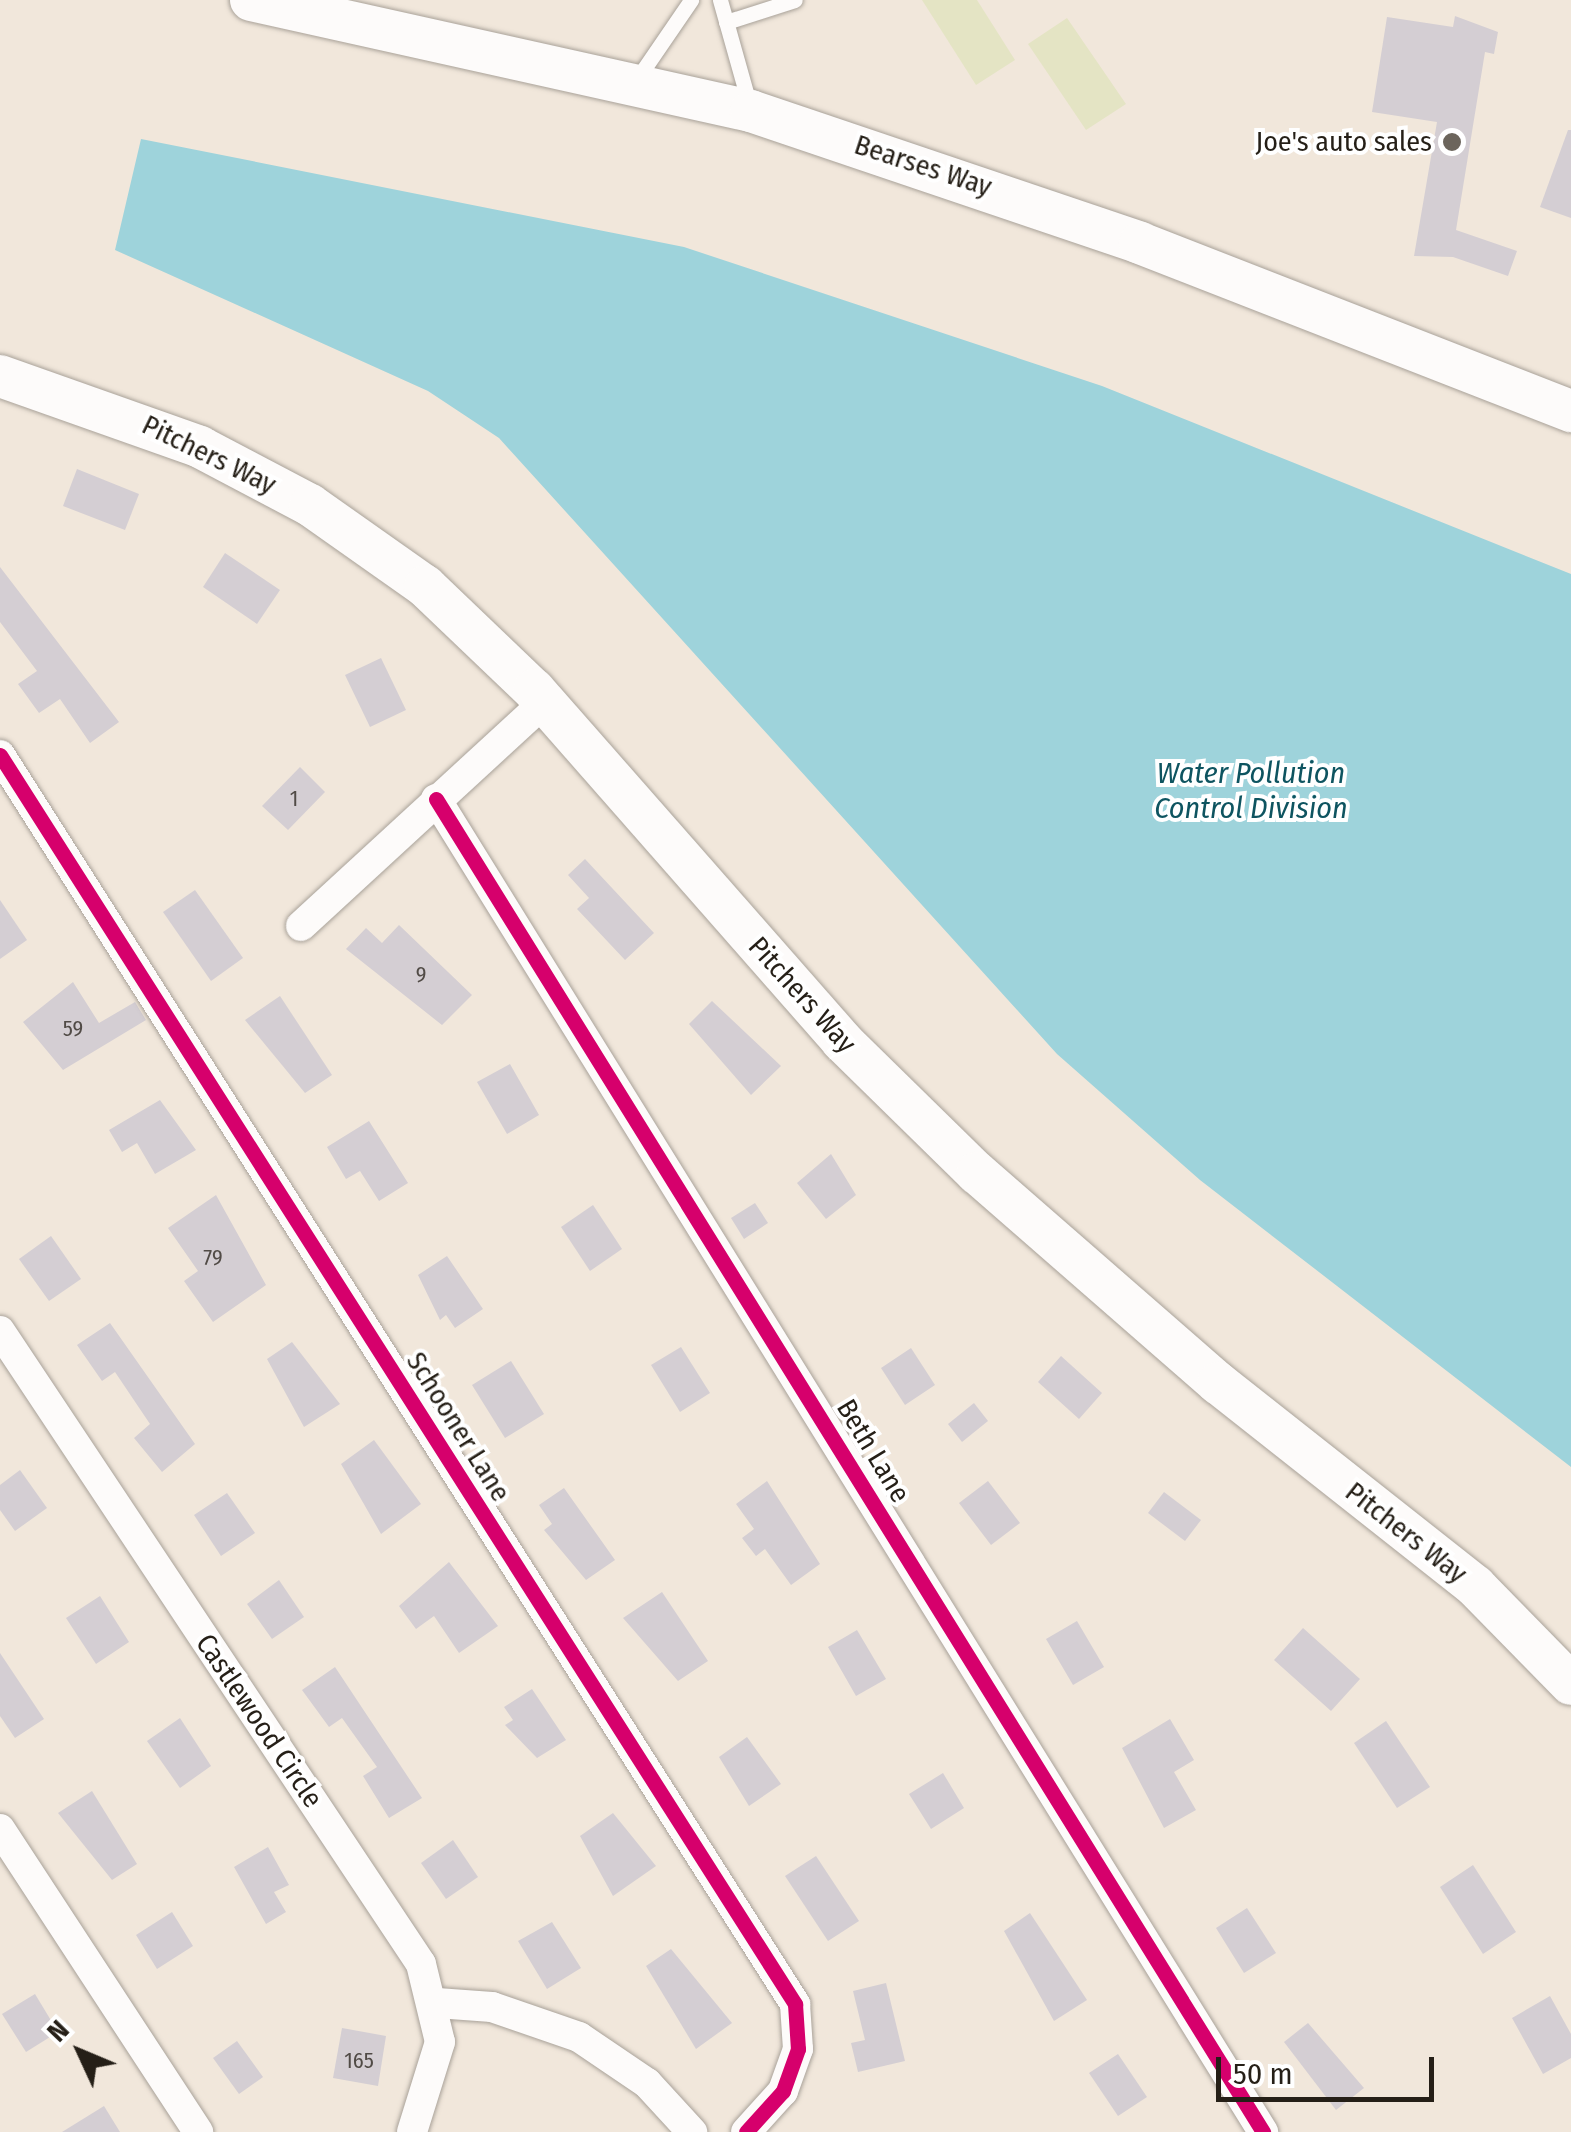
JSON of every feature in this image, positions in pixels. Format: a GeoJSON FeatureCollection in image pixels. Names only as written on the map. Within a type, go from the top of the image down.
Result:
{"type":"FeatureCollection","features":[{"type":"Feature","properties":{"kind":"main road","name":"Bearses Way"},"geometry":{"type":"LineString","coordinates":[[251,0],[636,80],[751,111],[998,191],[1571,411]]}},
{"type":"Feature","properties":{"kind":"main road","name":"Pitchers Way"},"geometry":{"type":"LineString","coordinates":[[0,376],[172,434],[310,505],[426,586],[544,702],[842,1041],[977,1173],[1218,1383],[1474,1586],[1571,1684]]}},
{"type":"Feature","properties":{"kind":"street"},"geometry":{"type":"LineString","coordinates":[[301,926],[544,702]]}},
{"type":"Feature","properties":{"kind":"street","name":"Schooner Lane"},"geometry":{"type":"LineString","coordinates":[[0,756],[795,2004],[798,2050],[783,2091],[746,2132]]}},
{"type":"Feature","properties":{"kind":"street","name":"Beth Lane"},"geometry":{"type":"LineString","coordinates":[[436,799],[1263,2132]]}},
{"type":"Feature","properties":{"kind":"street","name":"Castlewood Circle"},"geometry":{"type":"LineString","coordinates":[[0,1331],[421,1964],[437,2003],[438,2064],[412,2132]]}},
{"type":"Feature","properties":{"kind":"street"},"geometry":{"type":"LineString","coordinates":[[0,1829],[198,2132]]}},
{"type":"Feature","properties":{"kind":"street"},"geometry":{"type":"LineString","coordinates":[[437,2003],[492,2007],[579,2038],[647,2083],[692,2132]]}},
{"type":"Feature","properties":{"kind":"lane"},"geometry":{"type":"LineString","coordinates":[[636,80],[691,0]]}},
{"type":"Feature","properties":{"kind":"lane"},"geometry":{"type":"LineString","coordinates":[[720,0],[751,111]]}},
{"type":"Feature","properties":{"kind":"lane"},"geometry":{"type":"LineString","coordinates":[[726,22],[794,0]]}},
{"type":"Feature","properties":{"kind":"green space"},"geometry":{"type":"Polygon","coordinates":[[[922,0],[977,0],[1015,60],[976,85],[922,0]]]}},
{"type":"Feature","properties":{"kind":"green space"},"geometry":{"type":"Polygon","coordinates":[[[1067,18],[1126,104],[1086,130],[1028,44],[1067,18]]]}},
{"type":"Feature","properties":{"kind":"water","name":"Water Pollution Control Division"},"geometry":{"type":"Polygon","coordinates":[[[141,139],[684,247],[1102,386],[1571,574],[1571,1467],[1200,1180],[1057,1054],[499,438],[428,391],[115,250],[141,139]]]}},
{"type":"Feature","properties":{"kind":"building","name":"Joe's auto sales"},"geometry":{"type":"Polygon","coordinates":[[[1455,16],[1498,32],[1494,54],[1485,52],[1456,230],[1517,251],[1508,276],[1453,257],[1414,256],[1437,122],[1372,112],[1387,17],[1453,27],[1455,16]]]}},
{"type":"Feature","properties":{"kind":"building"},"geometry":{"type":"Polygon","coordinates":[[[1571,130],[1571,218],[1540,207],[1571,130]]]}},
{"type":"Feature","properties":{"kind":"building"},"geometry":{"type":"Polygon","coordinates":[[[77,469],[139,494],[125,530],[63,506],[77,469]]]}},
{"type":"Feature","properties":{"kind":"building"},"geometry":{"type":"Polygon","coordinates":[[[225,553],[280,590],[257,624],[203,587],[225,553]]]}},
{"type":"Feature","properties":{"kind":"building"},"geometry":{"type":"Polygon","coordinates":[[[0,567],[119,722],[90,743],[60,699],[39,713],[18,684],[37,671],[0,622],[0,567]]]}},
{"type":"Feature","properties":{"kind":"building"},"geometry":{"type":"Polygon","coordinates":[[[381,658],[406,710],[370,727],[345,675],[381,658]]]}},
{"type":"Feature","properties":{"kind":"building"},"geometry":{"type":"Polygon","coordinates":[[[300,767],[325,792],[288,830],[262,806],[300,767]]]}},
{"type":"Feature","properties":{"kind":"building"},"geometry":{"type":"Polygon","coordinates":[[[585,859],[654,933],[625,960],[577,909],[589,898],[568,875],[585,859]]]}},
{"type":"Feature","properties":{"kind":"building"},"geometry":{"type":"Polygon","coordinates":[[[195,890],[243,958],[211,981],[163,912],[195,890]]]}},
{"type":"Feature","properties":{"kind":"building"},"geometry":{"type":"Polygon","coordinates":[[[0,900],[27,940],[0,959],[0,900]]]}},
{"type":"Feature","properties":{"kind":"building"},"geometry":{"type":"Polygon","coordinates":[[[399,925],[472,995],[442,1025],[346,949],[366,928],[382,943],[399,925]]]}},
{"type":"Feature","properties":{"kind":"building"},"geometry":{"type":"Polygon","coordinates":[[[73,982],[99,1023],[135,1002],[146,1020],[63,1070],[23,1022],[73,982]]]}},
{"type":"Feature","properties":{"kind":"building"},"geometry":{"type":"Polygon","coordinates":[[[280,996],[332,1075],[305,1093],[245,1020],[280,996]]]}},
{"type":"Feature","properties":{"kind":"building"},"geometry":{"type":"Polygon","coordinates":[[[712,1001],[781,1066],[751,1095],[689,1024],[712,1001]]]}},
{"type":"Feature","properties":{"kind":"building"},"geometry":{"type":"Polygon","coordinates":[[[510,1064],[539,1115],[507,1134],[477,1082],[510,1064]]]}},
{"type":"Feature","properties":{"kind":"building"},"geometry":{"type":"Polygon","coordinates":[[[160,1100],[196,1150],[155,1174],[137,1143],[122,1152],[109,1130],[160,1100]]]}},
{"type":"Feature","properties":{"kind":"building"},"geometry":{"type":"Polygon","coordinates":[[[369,1121],[408,1183],[379,1201],[360,1171],[346,1179],[327,1147],[369,1121]]]}},
{"type":"Feature","properties":{"kind":"building"},"geometry":{"type":"Polygon","coordinates":[[[831,1154],[856,1195],[826,1219],[797,1183],[831,1154]]]}},
{"type":"Feature","properties":{"kind":"building"},"geometry":{"type":"Polygon","coordinates":[[[216,1195],[266,1285],[213,1322],[184,1281],[198,1271],[168,1228],[216,1195]]]}},
{"type":"Feature","properties":{"kind":"building"},"geometry":{"type":"Polygon","coordinates":[[[755,1203],[768,1223],[744,1239],[731,1218],[755,1203]]]}},
{"type":"Feature","properties":{"kind":"building"},"geometry":{"type":"Polygon","coordinates":[[[593,1205],[622,1249],[590,1271],[561,1227],[593,1205]]]}},
{"type":"Feature","properties":{"kind":"building"},"geometry":{"type":"Polygon","coordinates":[[[51,1236],[81,1279],[49,1301],[19,1259],[51,1236]]]}},
{"type":"Feature","properties":{"kind":"building"},"geometry":{"type":"Polygon","coordinates":[[[447,1256],[483,1309],[455,1328],[446,1315],[440,1320],[418,1275],[447,1256]]]}},
{"type":"Feature","properties":{"kind":"building"},"geometry":{"type":"Polygon","coordinates":[[[110,1323],[195,1444],[162,1472],[134,1438],[150,1424],[115,1372],[102,1381],[77,1345],[110,1323]]]}},
{"type":"Feature","properties":{"kind":"building"},"geometry":{"type":"Polygon","coordinates":[[[292,1342],[340,1404],[304,1427],[267,1359],[292,1342]]]}},
{"type":"Feature","properties":{"kind":"building"},"geometry":{"type":"Polygon","coordinates":[[[681,1347],[710,1393],[680,1412],[651,1365],[681,1347]]]}},
{"type":"Feature","properties":{"kind":"building"},"geometry":{"type":"Polygon","coordinates":[[[911,1348],[935,1385],[905,1405],[881,1368],[911,1348]]]}},
{"type":"Feature","properties":{"kind":"building"},"geometry":{"type":"Polygon","coordinates":[[[1061,1356],[1102,1393],[1079,1419],[1038,1382],[1061,1356]]]}},
{"type":"Feature","properties":{"kind":"building"},"geometry":{"type":"Polygon","coordinates":[[[511,1361],[544,1414],[505,1438],[472,1385],[511,1361]]]}},
{"type":"Feature","properties":{"kind":"building"},"geometry":{"type":"Polygon","coordinates":[[[974,1403],[988,1421],[962,1442],[948,1424],[974,1403]]]}},
{"type":"Feature","properties":{"kind":"building"},"geometry":{"type":"Polygon","coordinates":[[[374,1440],[421,1504],[381,1534],[341,1464],[374,1440]]]}},
{"type":"Feature","properties":{"kind":"building"},"geometry":{"type":"Polygon","coordinates":[[[20,1470],[47,1508],[15,1531],[0,1510],[0,1485],[20,1470]]]}},
{"type":"Feature","properties":{"kind":"building"},"geometry":{"type":"Polygon","coordinates":[[[767,1481],[820,1564],[791,1585],[765,1549],[756,1556],[742,1538],[754,1529],[736,1504],[767,1481]]]}},
{"type":"Feature","properties":{"kind":"building"},"geometry":{"type":"Polygon","coordinates":[[[988,1481],[1020,1523],[991,1545],[959,1503],[988,1481]]]}},
{"type":"Feature","properties":{"kind":"building"},"geometry":{"type":"Polygon","coordinates":[[[564,1488],[615,1560],[586,1580],[544,1530],[552,1524],[539,1505],[564,1488]]]}},
{"type":"Feature","properties":{"kind":"building"},"geometry":{"type":"Polygon","coordinates":[[[1164,1492],[1201,1520],[1185,1541],[1148,1513],[1164,1492]]]}},
{"type":"Feature","properties":{"kind":"building"},"geometry":{"type":"Polygon","coordinates":[[[227,1493],[255,1533],[221,1556],[194,1515],[227,1493]]]}},
{"type":"Feature","properties":{"kind":"building"},"geometry":{"type":"Polygon","coordinates":[[[449,1562],[498,1626],[459,1653],[434,1616],[416,1629],[399,1606],[449,1562]]]}},
{"type":"Feature","properties":{"kind":"building"},"geometry":{"type":"Polygon","coordinates":[[[279,1580],[304,1617],[272,1639],[247,1604],[279,1580]]]}},
{"type":"Feature","properties":{"kind":"building"},"geometry":{"type":"Polygon","coordinates":[[[662,1592],[708,1661],[678,1681],[623,1618],[662,1592]]]}},
{"type":"Feature","properties":{"kind":"building"},"geometry":{"type":"Polygon","coordinates":[[[100,1596],[129,1642],[96,1664],[66,1618],[100,1596]]]}},
{"type":"Feature","properties":{"kind":"building"},"geometry":{"type":"Polygon","coordinates":[[[1077,1621],[1104,1667],[1073,1685],[1046,1639],[1077,1621]]]}},
{"type":"Feature","properties":{"kind":"building"},"geometry":{"type":"Polygon","coordinates":[[[1303,1628],[1360,1679],[1331,1711],[1274,1660],[1303,1628]]]}},
{"type":"Feature","properties":{"kind":"building"},"geometry":{"type":"Polygon","coordinates":[[[857,1630],[886,1679],[856,1696],[828,1647],[857,1630]]]}},
{"type":"Feature","properties":{"kind":"building"},"geometry":{"type":"Polygon","coordinates":[[[0,1653],[44,1719],[15,1738],[0,1716],[0,1653]]]}},
{"type":"Feature","properties":{"kind":"building"},"geometry":{"type":"Polygon","coordinates":[[[335,1667],[422,1798],[389,1818],[363,1776],[377,1767],[342,1718],[329,1727],[302,1690],[335,1667]]]}},
{"type":"Feature","properties":{"kind":"building"},"geometry":{"type":"Polygon","coordinates":[[[532,1689],[566,1740],[537,1758],[505,1725],[513,1720],[504,1707],[532,1689]]]}},
{"type":"Feature","properties":{"kind":"building"},"geometry":{"type":"Polygon","coordinates":[[[180,1718],[211,1766],[180,1788],[147,1741],[180,1718]]]}},
{"type":"Feature","properties":{"kind":"building"},"geometry":{"type":"Polygon","coordinates":[[[1170,1719],[1194,1760],[1174,1772],[1196,1810],[1164,1828],[1122,1748],[1170,1719]]]}},
{"type":"Feature","properties":{"kind":"building"},"geometry":{"type":"Polygon","coordinates":[[[1386,1721],[1430,1787],[1397,1808],[1354,1743],[1386,1721]]]}},
{"type":"Feature","properties":{"kind":"building"},"geometry":{"type":"Polygon","coordinates":[[[747,1737],[781,1784],[749,1806],[719,1757],[747,1737]]]}},
{"type":"Feature","properties":{"kind":"building"},"geometry":{"type":"Polygon","coordinates":[[[943,1773],[964,1808],[931,1829],[909,1794],[943,1773]]]}},
{"type":"Feature","properties":{"kind":"building"},"geometry":{"type":"Polygon","coordinates":[[[92,1791],[137,1864],[112,1880],[58,1813],[92,1791]]]}},
{"type":"Feature","properties":{"kind":"building"},"geometry":{"type":"Polygon","coordinates":[[[613,1813],[656,1866],[613,1896],[580,1836],[613,1813]]]}},
{"type":"Feature","properties":{"kind":"building"},"geometry":{"type":"Polygon","coordinates":[[[453,1840],[478,1877],[446,1899],[421,1863],[453,1840]]]}},
{"type":"Feature","properties":{"kind":"building"},"geometry":{"type":"Polygon","coordinates":[[[268,1847],[289,1885],[274,1892],[286,1912],[266,1924],[234,1867],[268,1847]]]}},
{"type":"Feature","properties":{"kind":"building"},"geometry":{"type":"Polygon","coordinates":[[[816,1856],[859,1921],[828,1941],[785,1876],[816,1856]]]}},
{"type":"Feature","properties":{"kind":"building"},"geometry":{"type":"Polygon","coordinates":[[[1473,1865],[1516,1932],[1483,1954],[1440,1887],[1473,1865]]]}},
{"type":"Feature","properties":{"kind":"building"},"geometry":{"type":"Polygon","coordinates":[[[1247,1908],[1276,1953],[1244,1973],[1216,1928],[1247,1908]]]}},
{"type":"Feature","properties":{"kind":"building"},"geometry":{"type":"Polygon","coordinates":[[[172,1912],[193,1946],[157,1969],[136,1935],[172,1912]]]}},
{"type":"Feature","properties":{"kind":"building"},"geometry":{"type":"Polygon","coordinates":[[[1030,1913],[1087,2000],[1054,2021],[1004,1931],[1030,1913]]]}},
{"type":"Feature","properties":{"kind":"building"},"geometry":{"type":"Polygon","coordinates":[[[552,1922],[581,1968],[547,1989],[518,1941],[552,1922]]]}},
{"type":"Feature","properties":{"kind":"building"},"geometry":{"type":"Polygon","coordinates":[[[671,1949],[732,2023],[696,2049],[646,1966],[671,1949]]]}},
{"type":"Feature","properties":{"kind":"building"},"geometry":{"type":"Polygon","coordinates":[[[886,1983],[905,2061],[858,2072],[851,2043],[865,2040],[853,1991],[886,1983]]]}},
{"type":"Feature","properties":{"kind":"building"},"geometry":{"type":"Polygon","coordinates":[[[35,1994],[58,2032],[26,2052],[2,2014],[35,1994]]]}},
{"type":"Feature","properties":{"kind":"building"},"geometry":{"type":"Polygon","coordinates":[[[1550,1996],[1571,2034],[1571,2058],[1543,2074],[1512,2018],[1550,1996]]]}},
{"type":"Feature","properties":{"kind":"building"},"geometry":{"type":"Polygon","coordinates":[[[1308,2023],[1364,2088],[1336,2110],[1284,2042],[1308,2023]]]}},
{"type":"Feature","properties":{"kind":"building"},"geometry":{"type":"Polygon","coordinates":[[[342,2028],[386,2036],[378,2086],[333,2078],[342,2028]]]}},
{"type":"Feature","properties":{"kind":"building"},"geometry":{"type":"Polygon","coordinates":[[[237,2041],[263,2077],[239,2094],[213,2058],[237,2041]]]}},
{"type":"Feature","properties":{"kind":"building"},"geometry":{"type":"Polygon","coordinates":[[[1118,2054],[1147,2097],[1118,2116],[1089,2073],[1118,2054]]]}},
{"type":"Feature","properties":{"kind":"building"},"geometry":{"type":"Polygon","coordinates":[[[104,2106],[120,2132],[62,2132],[104,2106]]]}},
{"type":"Feature","properties":{"kind":"cycle path"},"geometry":{"type":"LineString","coordinates":[[0,755],[795,2004],[798,2049],[783,2091],[746,2132]]}},
{"type":"Feature","properties":{"kind":"cycle path"},"geometry":{"type":"LineString","coordinates":[[436,799],[1263,2132]]}},
{"type":"Feature","properties":{"kind":"place","name":"Joe's auto sales"},"geometry":{"type":"Point","coordinates":[1452,142]}}]}
